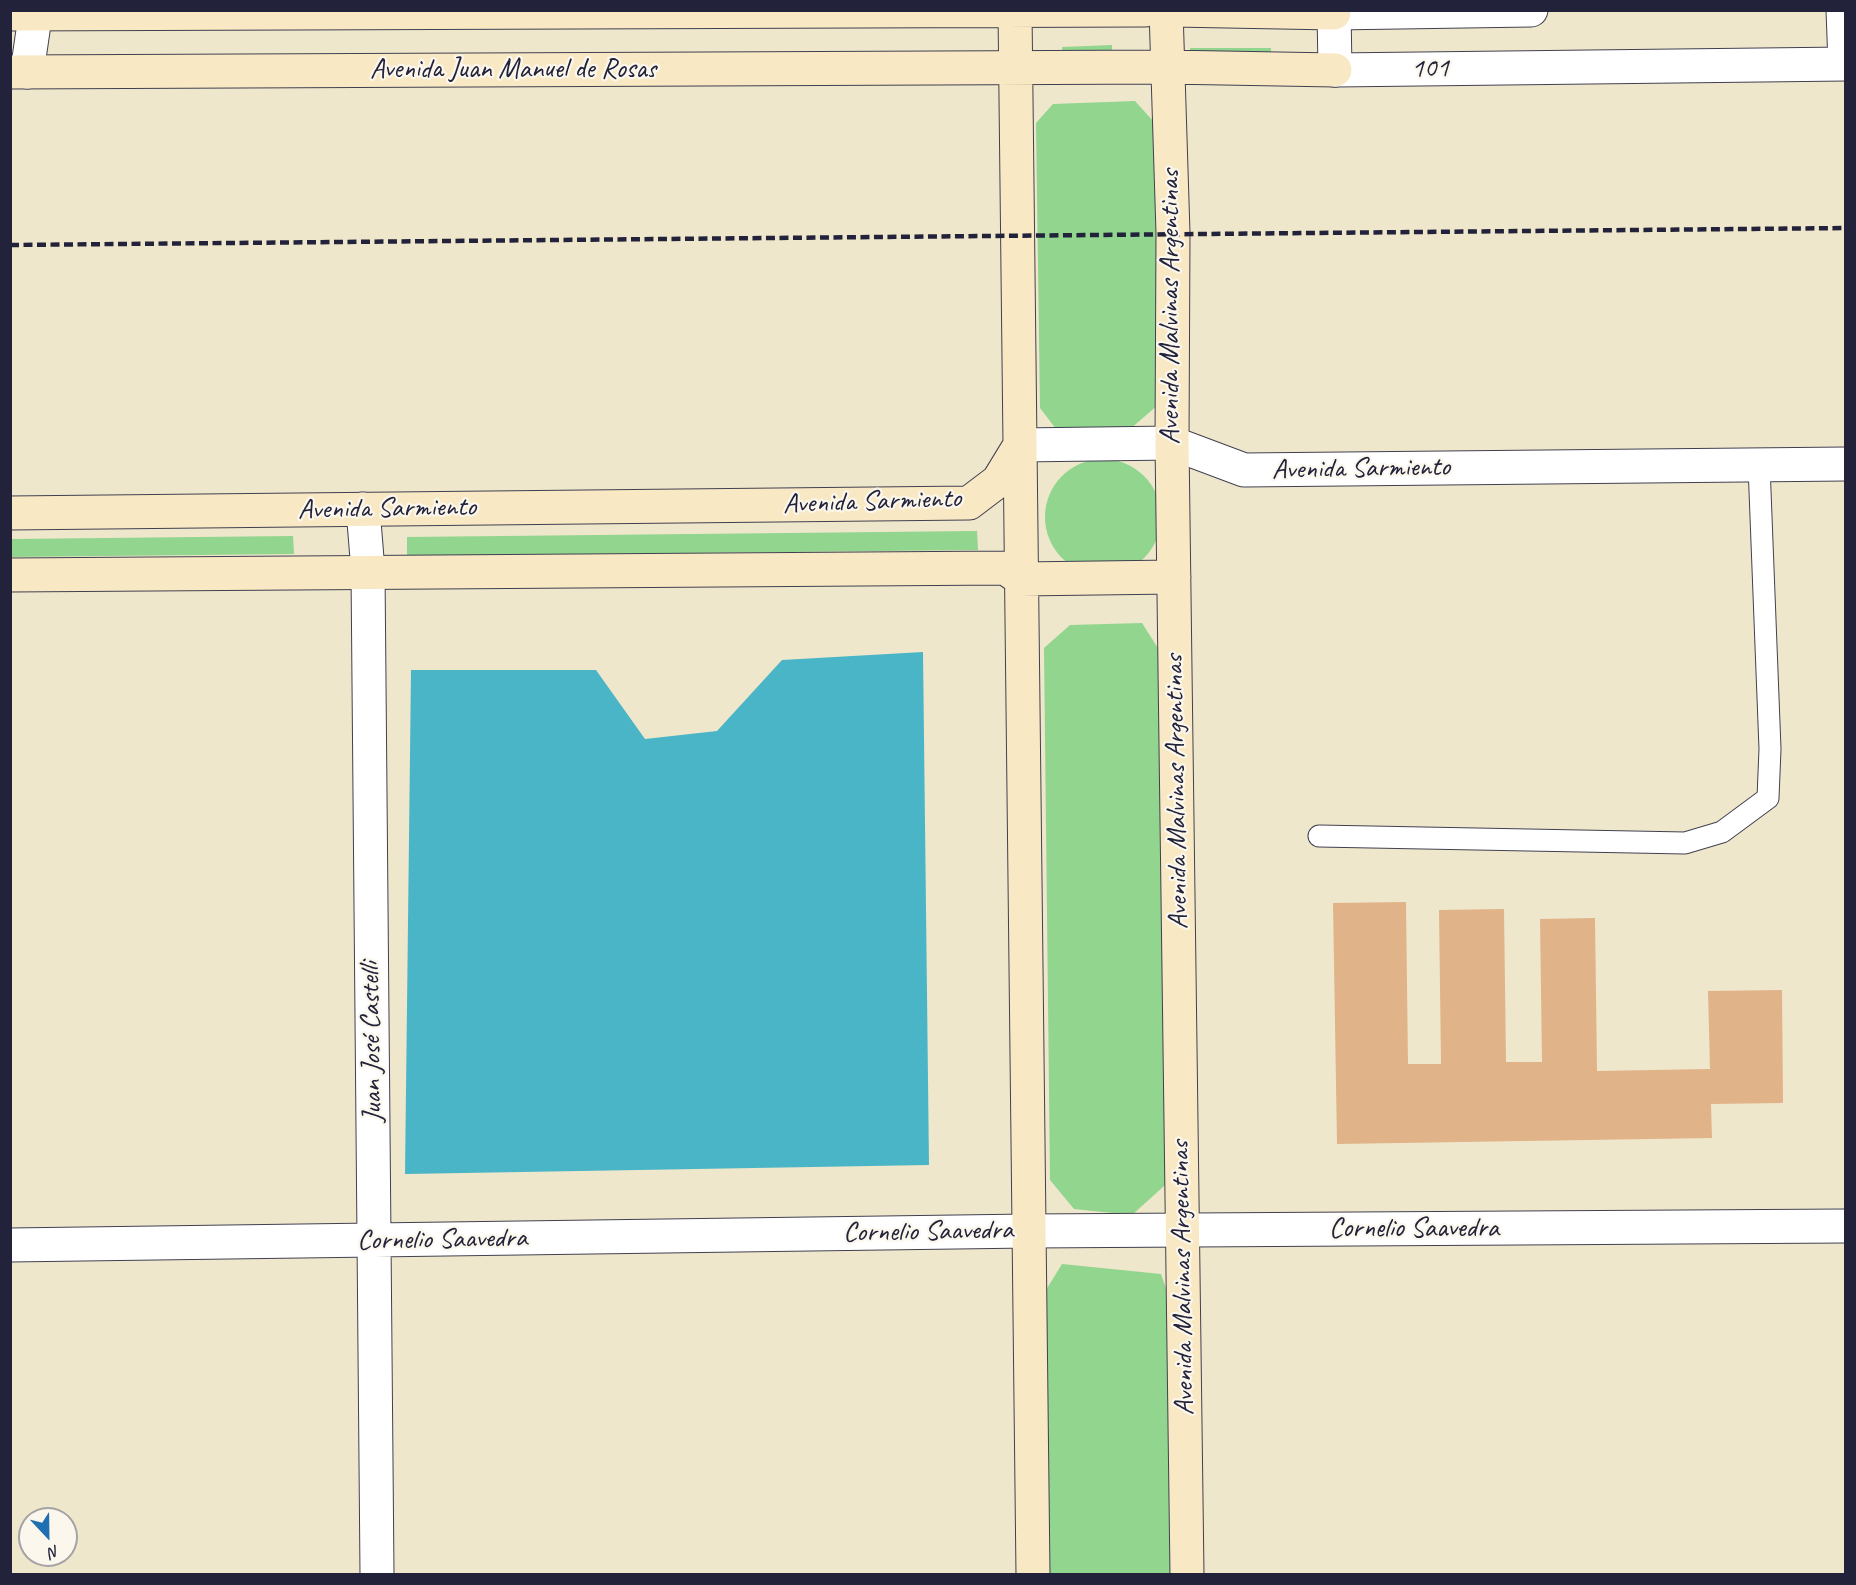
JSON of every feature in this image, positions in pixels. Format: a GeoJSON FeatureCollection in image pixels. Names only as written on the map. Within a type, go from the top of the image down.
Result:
{"type":"FeatureCollection","features":[{"type":"Feature","properties":{"kind":"main road"},"geometry":{"type":"LineString","coordinates":[[1033,1575],[1015,11],[1145,10]]}},
{"type":"Feature","properties":{"kind":"main road","name":"Avenida Malvinas Argentinas"},"geometry":{"type":"LineString","coordinates":[[1166,10],[1173,233],[1172,443],[1187,1575]]}},
{"type":"Feature","properties":{"kind":"main road","name":"101"},"geometry":{"type":"LineString","coordinates":[[1173,10],[1334,12]]}},
{"type":"Feature","properties":{"kind":"main road","name":"Avenida Juan Manuel de Rosas"},"geometry":{"type":"LineString","coordinates":[[27,12],[1015,11]]}},
{"type":"Feature","properties":{"kind":"main road","name":"101"},"geometry":{"type":"LineString","coordinates":[[1015,68],[1167,67],[1335,70]]}},
{"type":"Feature","properties":{"kind":"main road","name":"Avenida Juan Manuel de Rosas"},"geometry":{"type":"LineString","coordinates":[[19,72],[1015,68]]}},
{"type":"Feature","properties":{"kind":"main road","name":"Avenida Sarmiento"},"geometry":{"type":"LineString","coordinates":[[10,513],[969,503],[998,481],[1020,445]]}},
{"type":"Feature","properties":{"kind":"main road"},"geometry":{"type":"LineString","coordinates":[[10,575],[1005,568],[1022,579],[1174,577]]}},
{"type":"Feature","properties":{"kind":"street","name":"101"},"geometry":{"type":"LineString","coordinates":[[1334,12],[1530,10]]}},
{"type":"Feature","properties":{"kind":"street"},"geometry":{"type":"LineString","coordinates":[[1843,10],[1845,64]]}},
{"type":"Feature","properties":{"kind":"street"},"geometry":{"type":"LineString","coordinates":[[19,72],[27,12]]}},
{"type":"Feature","properties":{"kind":"street"},"geometry":{"type":"LineString","coordinates":[[1334,12],[1335,70]]}},
{"type":"Feature","properties":{"kind":"street","name":"101"},"geometry":{"type":"LineString","coordinates":[[1335,70],[1845,64]]}},
{"type":"Feature","properties":{"kind":"street","name":"Avenida Sarmiento"},"geometry":{"type":"LineString","coordinates":[[1020,445],[1172,443],[1245,470],[1845,464]]}},
{"type":"Feature","properties":{"kind":"street","name":"Juan José Castelli"},"geometry":{"type":"LineString","coordinates":[[363,509],[368,571],[377,1575]]}},
{"type":"Feature","properties":{"kind":"street","name":"Cornelio Saavedra"},"geometry":{"type":"LineString","coordinates":[[10,1245],[1029,1231],[1845,1226]]}},
{"type":"Feature","properties":{"kind":"lane"},"geometry":{"type":"LineString","coordinates":[[1318,836],[1685,843],[1722,832],[1768,798],[1770,749],[1759,465]]}},
{"type":"Feature","properties":{"kind":"green space"},"geometry":{"type":"Polygon","coordinates":[[[1112,45],[1112,63],[1063,65],[1062,47],[1112,45]]]}},
{"type":"Feature","properties":{"kind":"green space"},"geometry":{"type":"Polygon","coordinates":[[[1190,48],[1271,48],[1270,63],[1190,63],[1190,48]]]}},
{"type":"Feature","properties":{"kind":"green space"},"geometry":{"type":"Polygon","coordinates":[[[1135,101],[1154,122],[1159,404],[1121,437],[1060,434],[1040,408],[1036,123],[1053,104],[1135,101]]]}},
{"type":"Feature","properties":{"kind":"green space"},"geometry":{"type":"Polygon","coordinates":[[[1103,459],[1125,463],[1144,476],[1157,495],[1161,517],[1157,539],[1144,558],[1125,571],[1103,575],[1081,571],[1062,558],[1049,539],[1045,517],[1049,495],[1062,476],[1081,463],[1103,459]]]}},
{"type":"Feature","properties":{"kind":"green space"},"geometry":{"type":"Polygon","coordinates":[[[977,531],[978,550],[407,556],[407,537],[977,531]]]}},
{"type":"Feature","properties":{"kind":"green space"},"geometry":{"type":"Polygon","coordinates":[[[293,536],[294,554],[11,557],[11,539],[293,536]]]}},
{"type":"Feature","properties":{"kind":"green space"},"geometry":{"type":"Polygon","coordinates":[[[1142,623],[1163,656],[1174,1177],[1132,1215],[1074,1209],[1050,1180],[1044,648],[1070,625],[1142,623]]]}},
{"type":"Feature","properties":{"kind":"green space"},"geometry":{"type":"Polygon","coordinates":[[[1062,1264],[1161,1274],[1176,1317],[1172,1574],[1046,1574],[1041,1298],[1062,1264]]]}},
{"type":"Feature","properties":{"kind":"water"},"geometry":{"type":"Polygon","coordinates":[[[923,652],[929,1165],[405,1174],[411,670],[596,670],[645,739],[717,731],[782,660],[923,652]]]}},
{"type":"Feature","properties":{"kind":"building"},"geometry":{"type":"Polygon","coordinates":[[[1406,902],[1408,1064],[1441,1064],[1439,910],[1504,909],[1506,1062],[1542,1062],[1540,919],[1595,918],[1597,1071],[1710,1069],[1708,991],[1782,990],[1783,1103],[1711,1104],[1712,1138],[1337,1144],[1333,903],[1406,902]]]}},
{"type":"Feature","properties":{"kind":"railway"},"geometry":{"type":"LineString","coordinates":[[10,245],[1846,228]]}}]}
